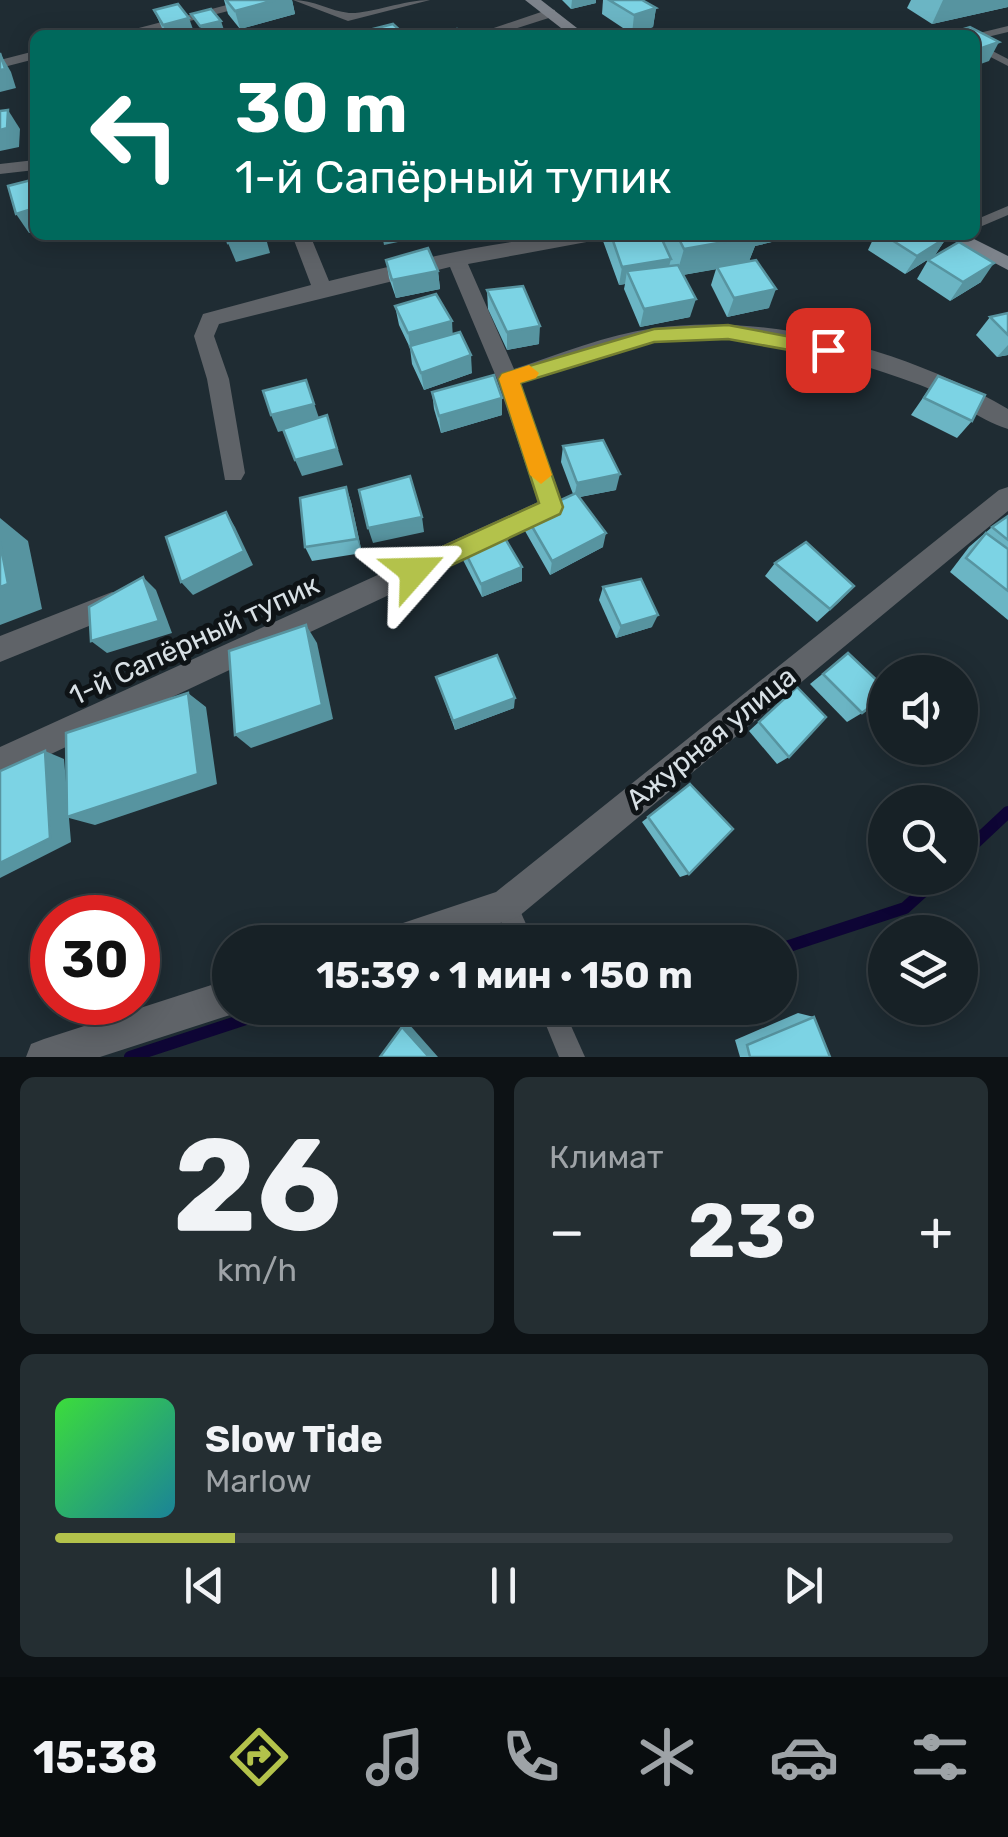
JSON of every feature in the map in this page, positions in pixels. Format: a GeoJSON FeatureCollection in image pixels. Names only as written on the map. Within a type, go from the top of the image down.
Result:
{"type":"FeatureCollection","features":[{"type":"Feature","properties":{"kind":"main road"},"geometry":{"type":"LineString","coordinates":[[530,0],[570,30]]}},
{"type":"Feature","properties":{"kind":"main road"},"geometry":{"type":"LineString","coordinates":[[963,240],[1008,262]]}},
{"type":"Feature","properties":{"kind":"street"},"geometry":{"type":"LineString","coordinates":[[140,30],[263,0]]}},
{"type":"Feature","properties":{"kind":"street"},"geometry":{"type":"LineString","coordinates":[[300,0],[348,17],[424,0]]}},
{"type":"Feature","properties":{"kind":"street"},"geometry":{"type":"LineString","coordinates":[[496,30],[549,14]]}},
{"type":"Feature","properties":{"kind":"street"},"geometry":{"type":"LineString","coordinates":[[0,64],[30,57]]}},
{"type":"Feature","properties":{"kind":"street"},"geometry":{"type":"LineString","coordinates":[[0,169],[30,166]]}},
{"type":"Feature","properties":{"kind":"street"},"geometry":{"type":"LineString","coordinates":[[302,240],[321,287]]}},
{"type":"Feature","properties":{"kind":"street"},"geometry":{"type":"LineString","coordinates":[[233,474],[218,379],[204,336],[210,319],[321,287],[548,240]]}},
{"type":"Feature","properties":{"kind":"street","name":"1-й Сапёрный тупик"},"geometry":{"type":"LineString","coordinates":[[0,763],[552,507],[508,379],[456,258]]}},
{"type":"Feature","properties":{"kind":"street"},"geometry":{"type":"LineString","coordinates":[[508,379],[654,336],[728,332],[861,356],[934,382],[1008,420]]}},
{"type":"Feature","properties":{"kind":"street","name":"Ажурная улица"},"geometry":{"type":"LineString","coordinates":[[445,925],[506,905],[1008,497]]}},
{"type":"Feature","properties":{"kind":"street"},"geometry":{"type":"LineString","coordinates":[[0,648],[112,604]]}},
{"type":"Feature","properties":{"kind":"street"},"geometry":{"type":"LineString","coordinates":[[44,1057],[111,1047],[212,1005]]}},
{"type":"Feature","properties":{"kind":"lane"},"geometry":{"type":"LineString","coordinates":[[980,35],[1008,28]]}},
{"type":"Feature","properties":{"kind":"lane"},"geometry":{"type":"LineString","coordinates":[[980,49],[1008,64]]}},
{"type":"Feature","properties":{"kind":"lane"},"geometry":{"type":"LineString","coordinates":[[980,223],[1008,210]]}},
{"type":"Feature","properties":{"kind":"lane"},"geometry":{"type":"LineString","coordinates":[[506,905],[515,925]]}},
{"type":"Feature","properties":{"kind":"building"},"geometry":{"type":"Polygon","coordinates":[[[226,0],[275,0],[235,11],[226,0]]]}},
{"type":"Feature","properties":{"kind":"building"},"geometry":{"type":"Polygon","coordinates":[[[609,0],[642,0],[656,8],[634,15],[609,0]]]}},
{"type":"Feature","properties":{"kind":"building"},"geometry":{"type":"Polygon","coordinates":[[[178,4],[189,18],[163,25],[154,10],[178,4]]]}},
{"type":"Feature","properties":{"kind":"building"},"geometry":{"type":"Polygon","coordinates":[[[211,9],[221,21],[200,26],[191,14],[211,9]]]}},
{"type":"Feature","properties":{"kind":"building"},"geometry":{"type":"Polygon","coordinates":[[[393,24],[400,30],[369,30],[393,24]]]}},
{"type":"Feature","properties":{"kind":"building"},"geometry":{"type":"Polygon","coordinates":[[[980,32],[999,42],[980,49],[980,32]]]}},
{"type":"Feature","properties":{"kind":"building"},"geometry":{"type":"Polygon","coordinates":[[[8,110],[7,128],[0,130],[0,111],[8,110]]]}},
{"type":"Feature","properties":{"kind":"building"},"geometry":{"type":"Polygon","coordinates":[[[30,180],[30,210],[16,214],[8,186],[30,180]]]}},
{"type":"Feature","properties":{"kind":"building"},"geometry":{"type":"Polygon","coordinates":[[[613,240],[662,240],[671,259],[622,267],[613,240]]]}},
{"type":"Feature","properties":{"kind":"building"},"geometry":{"type":"Polygon","coordinates":[[[680,240],[735,240],[684,249],[680,240]]]}},
{"type":"Feature","properties":{"kind":"building"},"geometry":{"type":"Polygon","coordinates":[[[892,240],[942,240],[917,256],[892,240]]]}},
{"type":"Feature","properties":{"kind":"building"},"geometry":{"type":"Polygon","coordinates":[[[959,242],[994,263],[963,282],[928,260],[959,242]]]}},
{"type":"Feature","properties":{"kind":"building"},"geometry":{"type":"Polygon","coordinates":[[[428,248],[438,271],[392,280],[386,260],[428,248]]]}},
{"type":"Feature","properties":{"kind":"building"},"geometry":{"type":"Polygon","coordinates":[[[756,260],[776,289],[734,298],[717,267],[756,260]]]}},
{"type":"Feature","properties":{"kind":"building"},"geometry":{"type":"Polygon","coordinates":[[[678,265],[696,299],[644,309],[627,271],[678,265]]]}},
{"type":"Feature","properties":{"kind":"building"},"geometry":{"type":"Polygon","coordinates":[[[523,286],[540,326],[507,332],[487,290],[523,286]]]}},
{"type":"Feature","properties":{"kind":"building"},"geometry":{"type":"Polygon","coordinates":[[[436,294],[452,321],[408,333],[395,306],[436,294]]]}},
{"type":"Feature","properties":{"kind":"building"},"geometry":{"type":"Polygon","coordinates":[[[1008,313],[1008,335],[990,317],[1008,313]]]}},
{"type":"Feature","properties":{"kind":"building"},"geometry":{"type":"Polygon","coordinates":[[[460,332],[471,355],[421,373],[410,346],[460,332]]]}},
{"type":"Feature","properties":{"kind":"building"},"geometry":{"type":"Polygon","coordinates":[[[494,375],[502,398],[439,416],[432,392],[494,375]]]}},
{"type":"Feature","properties":{"kind":"building"},"geometry":{"type":"Polygon","coordinates":[[[938,376],[985,395],[972,421],[924,398],[938,376]]]}},
{"type":"Feature","properties":{"kind":"building"},"geometry":{"type":"Polygon","coordinates":[[[306,380],[314,404],[271,415],[263,391],[306,380]]]}},
{"type":"Feature","properties":{"kind":"building"},"geometry":{"type":"Polygon","coordinates":[[[327,415],[337,449],[295,460],[283,429],[327,415]]]}},
{"type":"Feature","properties":{"kind":"building"},"geometry":{"type":"Polygon","coordinates":[[[603,440],[620,474],[577,483],[563,446],[603,440]]]}},
{"type":"Feature","properties":{"kind":"building"},"geometry":{"type":"Polygon","coordinates":[[[410,476],[422,517],[368,528],[359,490],[410,476]]]}},
{"type":"Feature","properties":{"kind":"building"},"geometry":{"type":"Polygon","coordinates":[[[346,487],[357,539],[305,547],[300,498],[346,487]]]}},
{"type":"Feature","properties":{"kind":"building"},"geometry":{"type":"Polygon","coordinates":[[[576,493],[606,533],[552,561],[526,516],[576,493]]]}},
{"type":"Feature","properties":{"kind":"building"},"geometry":{"type":"Polygon","coordinates":[[[226,512],[244,551],[181,582],[166,537],[226,512]]]}},
{"type":"Feature","properties":{"kind":"building"},"geometry":{"type":"Polygon","coordinates":[[[1008,516],[1008,540],[992,527],[1008,516]]]}},
{"type":"Feature","properties":{"kind":"building"},"geometry":{"type":"Polygon","coordinates":[[[500,530],[522,567],[481,584],[462,546],[500,530]]]}},
{"type":"Feature","properties":{"kind":"building"},"geometry":{"type":"Polygon","coordinates":[[[986,533],[1008,549],[1008,591],[966,558],[986,533]]]}},
{"type":"Feature","properties":{"kind":"building"},"geometry":{"type":"Polygon","coordinates":[[[0,542],[8,584],[0,587],[0,542]]]}},
{"type":"Feature","properties":{"kind":"building"},"geometry":{"type":"Polygon","coordinates":[[[806,542],[854,586],[830,609],[775,563],[806,542]]]}},
{"type":"Feature","properties":{"kind":"building"},"geometry":{"type":"Polygon","coordinates":[[[143,577],[159,621],[91,641],[89,607],[143,577]]]}},
{"type":"Feature","properties":{"kind":"building"},"geometry":{"type":"Polygon","coordinates":[[[641,579],[658,615],[621,626],[603,587],[641,579]]]}},
{"type":"Feature","properties":{"kind":"building"},"geometry":{"type":"Polygon","coordinates":[[[306,625],[322,705],[235,735],[229,651],[306,625]]]}},
{"type":"Feature","properties":{"kind":"building"},"geometry":{"type":"Polygon","coordinates":[[[848,653],[868,672],[868,708],[862,713],[823,674],[848,653]]]}},
{"type":"Feature","properties":{"kind":"building"},"geometry":{"type":"Polygon","coordinates":[[[497,655],[515,698],[453,721],[436,677],[497,655]]]}},
{"type":"Feature","properties":{"kind":"building"},"geometry":{"type":"Polygon","coordinates":[[[797,687],[826,717],[789,757],[759,722],[797,687]]]}},
{"type":"Feature","properties":{"kind":"building"},"geometry":{"type":"Polygon","coordinates":[[[188,693],[198,774],[67,817],[66,733],[188,693]]]}},
{"type":"Feature","properties":{"kind":"building"},"geometry":{"type":"Polygon","coordinates":[[[45,751],[50,838],[0,863],[0,771],[45,751]]]}},
{"type":"Feature","properties":{"kind":"building"},"geometry":{"type":"Polygon","coordinates":[[[690,784],[733,829],[689,874],[648,817],[690,784]]]}},
{"type":"Feature","properties":{"kind":"building"},"geometry":{"type":"Polygon","coordinates":[[[814,1017],[830,1057],[750,1057],[747,1045],[814,1017]]]}},
{"type":"Feature","properties":{"kind":"building"},"geometry":{"type":"Polygon","coordinates":[[[402,1027],[429,1057],[380,1057],[402,1027]]]}},
{"type":"Feature","properties":{"kind":"waterway"},"geometry":{"type":"LineString","coordinates":[[978,840],[1008,812]]}},
{"type":"Feature","properties":{"kind":"waterway"},"geometry":{"type":"LineString","coordinates":[[797,943],[905,908],[919,895]]}},
{"type":"Feature","properties":{"kind":"waterway"},"geometry":{"type":"LineString","coordinates":[[130,1057],[227,1025]]}},
{"type":"Feature","properties":{"kind":"slow traffic"},"geometry":{"type":"LineString","coordinates":[[529,373],[508,379],[541,475]]}},
{"type":"Feature","properties":{"kind":"route"},"geometry":{"type":"LineString","coordinates":[[414,571],[552,507],[508,379],[654,336],[728,332],[828,350]]}}]}
